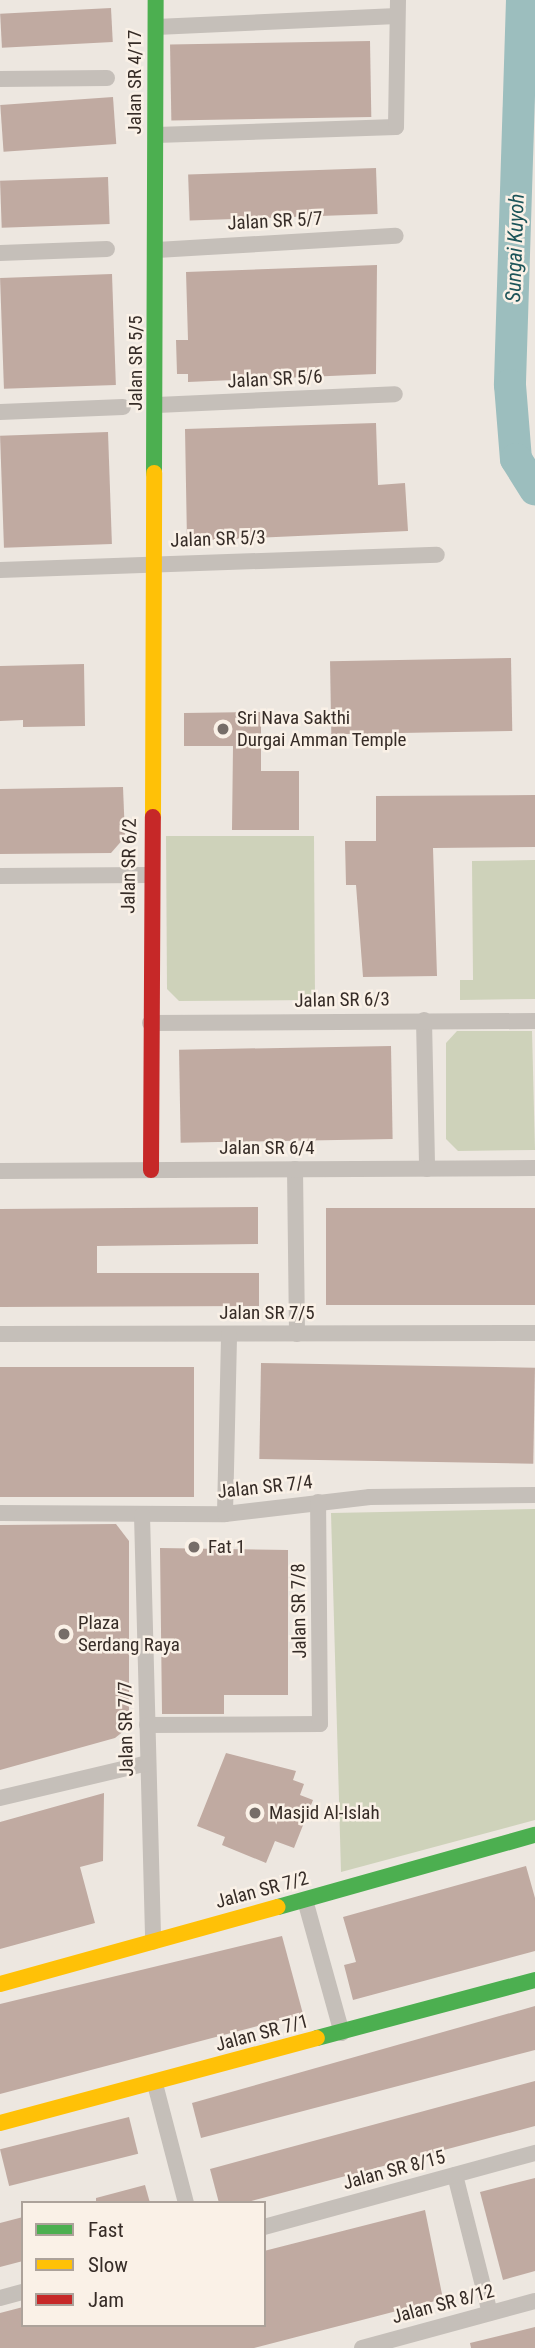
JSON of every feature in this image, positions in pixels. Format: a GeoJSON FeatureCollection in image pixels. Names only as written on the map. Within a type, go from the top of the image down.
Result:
{"type":"FeatureCollection","features":[{"type":"Feature","properties":{"kind":"street","name":"Jalan SR 4/17"},"geometry":{"type":"LineString","coordinates":[[156,0],[157,164]]}},
{"type":"Feature","properties":{"kind":"street"},"geometry":{"type":"LineString","coordinates":[[156,27],[398,8],[396,127],[156,135]]}},
{"type":"Feature","properties":{"kind":"street"},"geometry":{"type":"LineString","coordinates":[[0,79],[107,78]]}},
{"type":"Feature","properties":{"kind":"street","name":"Jalan SR 5/5"},"geometry":{"type":"LineString","coordinates":[[157,164],[157,562]]}},
{"type":"Feature","properties":{"kind":"street","name":"Jalan SR 5/7"},"geometry":{"type":"LineString","coordinates":[[157,250],[396,236]]}},
{"type":"Feature","properties":{"kind":"street"},"geometry":{"type":"LineString","coordinates":[[0,253],[107,249]]}},
{"type":"Feature","properties":{"kind":"street","name":"Jalan SR 5/6"},"geometry":{"type":"LineString","coordinates":[[157,405],[395,394]]}},
{"type":"Feature","properties":{"kind":"street"},"geometry":{"type":"LineString","coordinates":[[0,412],[122,407]]}},
{"type":"Feature","properties":{"kind":"street","name":"Jalan SR 5/3"},"geometry":{"type":"LineString","coordinates":[[0,570],[157,562],[437,555]]}},
{"type":"Feature","properties":{"kind":"street","name":"Jalan SR 6/2"},"geometry":{"type":"LineString","coordinates":[[151,1170],[149,875],[157,562]]}},
{"type":"Feature","properties":{"kind":"street"},"geometry":{"type":"LineString","coordinates":[[0,876],[149,875]]}},
{"type":"Feature","properties":{"kind":"street"},"geometry":{"type":"LineString","coordinates":[[424,1020],[426,1168]]}},
{"type":"Feature","properties":{"kind":"street","name":"Jalan SR 6/3"},"geometry":{"type":"LineString","coordinates":[[150,1023],[535,1021]]}},
{"type":"Feature","properties":{"kind":"street","name":"Jalan SR 6/4"},"geometry":{"type":"LineString","coordinates":[[0,1171],[535,1168]]}},
{"type":"Feature","properties":{"kind":"street"},"geometry":{"type":"LineString","coordinates":[[295,1169],[297,1334]]}},
{"type":"Feature","properties":{"kind":"street","name":"Jalan SR 7/5"},"geometry":{"type":"LineString","coordinates":[[0,1334],[535,1333]]}},
{"type":"Feature","properties":{"kind":"street"},"geometry":{"type":"LineString","coordinates":[[225,1514],[229,1334]]}},
{"type":"Feature","properties":{"kind":"street","name":"Jalan SR 7/4"},"geometry":{"type":"LineString","coordinates":[[0,1513],[225,1514],[318,1502],[535,1495]]}},
{"type":"Feature","properties":{"kind":"street","name":"Jalan SR 7/8"},"geometry":{"type":"LineString","coordinates":[[147,1725],[318,1725],[322,1720],[318,1502]]}},
{"type":"Feature","properties":{"kind":"street","name":"Jalan SR 7/7"},"geometry":{"type":"LineString","coordinates":[[142,1515],[152,1942]]}},
{"type":"Feature","properties":{"kind":"street"},"geometry":{"type":"LineString","coordinates":[[0,1798],[148,1763]]}},
{"type":"Feature","properties":{"kind":"street","name":"Jalan SR 7/2"},"geometry":{"type":"LineString","coordinates":[[0,1984],[535,1835]]}},
{"type":"Feature","properties":{"kind":"street"},"geometry":{"type":"LineString","coordinates":[[305,1900],[342,2033]]}},
{"type":"Feature","properties":{"kind":"street","name":"Jalan SR 7/1"},"geometry":{"type":"LineString","coordinates":[[0,2123],[155,2084],[535,1980]]}},
{"type":"Feature","properties":{"kind":"street"},"geometry":{"type":"LineString","coordinates":[[155,2084],[185,2201]]}},
{"type":"Feature","properties":{"kind":"street","name":"Jalan SR 8/15"},"geometry":{"type":"LineString","coordinates":[[266,2226],[535,2153]]}},
{"type":"Feature","properties":{"kind":"street"},"geometry":{"type":"LineString","coordinates":[[455,2175],[490,2312]]}},
{"type":"Feature","properties":{"kind":"street"},"geometry":{"type":"LineString","coordinates":[[0,2298],[21,2293]]}},
{"type":"Feature","properties":{"kind":"street","name":"Jalan SR 8/12"},"geometry":{"type":"LineString","coordinates":[[362,2348],[535,2301]]}},
{"type":"Feature","properties":{"kind":"green space"},"geometry":{"type":"Polygon","coordinates":[[[166,836],[314,836],[315,1000],[179,1001],[167,989],[166,836]]]}},
{"type":"Feature","properties":{"kind":"green space"},"geometry":{"type":"Polygon","coordinates":[[[535,860],[535,999],[460,1000],[460,980],[473,980],[472,861],[535,860]]]}},
{"type":"Feature","properties":{"kind":"green space"},"geometry":{"type":"Polygon","coordinates":[[[457,1031],[532,1031],[535,1150],[458,1151],[446,1139],[446,1043],[457,1031]]]}},
{"type":"Feature","properties":{"kind":"green space"},"geometry":{"type":"Polygon","coordinates":[[[535,1509],[535,1820],[341,1872],[331,1513],[535,1509]]]}},
{"type":"Feature","properties":{"kind":"building"},"geometry":{"type":"Polygon","coordinates":[[[111,8],[113,42],[2,48],[0,14],[111,8]]]}},
{"type":"Feature","properties":{"kind":"building"},"geometry":{"type":"Polygon","coordinates":[[[370,41],[371,117],[171,120],[170,44],[370,41]]]}},
{"type":"Feature","properties":{"kind":"building"},"geometry":{"type":"Polygon","coordinates":[[[113,97],[116,144],[4,152],[0,105],[113,97]]]}},
{"type":"Feature","properties":{"kind":"building"},"geometry":{"type":"Polygon","coordinates":[[[376,168],[378,214],[190,221],[188,175],[376,168]]]}},
{"type":"Feature","properties":{"kind":"building"},"geometry":{"type":"Polygon","coordinates":[[[108,177],[110,224],[2,228],[0,181],[108,177]]]}},
{"type":"Feature","properties":{"kind":"building"},"geometry":{"type":"Polygon","coordinates":[[[377,265],[376,374],[188,382],[188,374],[177,374],[176,340],[188,340],[186,272],[377,265]]]}},
{"type":"Feature","properties":{"kind":"building"},"geometry":{"type":"Polygon","coordinates":[[[112,274],[116,385],[4,389],[0,278],[112,274]]]}},
{"type":"Feature","properties":{"kind":"building"},"geometry":{"type":"Polygon","coordinates":[[[376,423],[378,485],[405,483],[408,531],[187,541],[185,429],[376,423]]]}},
{"type":"Feature","properties":{"kind":"building"},"geometry":{"type":"Polygon","coordinates":[[[108,432],[112,544],[4,548],[0,436],[108,432]]]}},
{"type":"Feature","properties":{"kind":"building"},"geometry":{"type":"Polygon","coordinates":[[[511,658],[512,731],[331,734],[330,661],[511,658]]]}},
{"type":"Feature","properties":{"kind":"building"},"geometry":{"type":"Polygon","coordinates":[[[84,664],[85,726],[23,727],[23,720],[0,721],[0,666],[84,664]]]}},
{"type":"Feature","properties":{"kind":"building"},"geometry":{"type":"Polygon","coordinates":[[[261,712],[261,771],[299,771],[299,830],[232,830],[233,746],[184,746],[184,713],[261,712]]]}},
{"type":"Feature","properties":{"kind":"building"},"geometry":{"type":"Polygon","coordinates":[[[123,787],[125,837],[111,853],[0,854],[0,789],[123,787]]]}},
{"type":"Feature","properties":{"kind":"building"},"geometry":{"type":"Polygon","coordinates":[[[535,795],[535,847],[433,848],[437,976],[363,977],[356,885],[346,885],[345,841],[376,841],[376,796],[535,795]]]}},
{"type":"Feature","properties":{"kind":"building"},"geometry":{"type":"Polygon","coordinates":[[[391,1046],[393,1139],[181,1143],[179,1050],[391,1046]]]}},
{"type":"Feature","properties":{"kind":"building"},"geometry":{"type":"Polygon","coordinates":[[[258,1207],[258,1244],[97,1246],[97,1273],[259,1273],[259,1306],[0,1307],[0,1209],[258,1207]]]}},
{"type":"Feature","properties":{"kind":"building"},"geometry":{"type":"Polygon","coordinates":[[[326,1208],[535,1208],[535,1305],[326,1305],[326,1208]]]}},
{"type":"Feature","properties":{"kind":"building"},"geometry":{"type":"Polygon","coordinates":[[[261,1363],[535,1368],[533,1464],[259,1459],[261,1363]]]}},
{"type":"Feature","properties":{"kind":"building"},"geometry":{"type":"Polygon","coordinates":[[[0,1367],[194,1367],[194,1497],[0,1497],[0,1367]]]}},
{"type":"Feature","properties":{"kind":"building","name":"Plaza Serdang Raya"},"geometry":{"type":"Polygon","coordinates":[[[116,1524],[129,1541],[129,1727],[115,1738],[0,1770],[0,1525],[116,1524]]]}},
{"type":"Feature","properties":{"kind":"building"},"geometry":{"type":"Polygon","coordinates":[[[160,1548],[288,1550],[288,1695],[224,1695],[224,1714],[162,1714],[160,1548]]]}},
{"type":"Feature","properties":{"kind":"building","name":"Masjid Al-Islah"},"geometry":{"type":"Polygon","coordinates":[[[226,1753],[296,1771],[293,1780],[304,1784],[300,1795],[313,1800],[294,1848],[275,1841],[266,1863],[222,1845],[225,1837],[197,1826],[226,1753]]]}},
{"type":"Feature","properties":{"kind":"building"},"geometry":{"type":"Polygon","coordinates":[[[104,1793],[103,1861],[80,1867],[95,1923],[0,1949],[0,1822],[104,1793]]]}},
{"type":"Feature","properties":{"kind":"building"},"geometry":{"type":"Polygon","coordinates":[[[526,1866],[535,1898],[535,1951],[353,2000],[344,1965],[356,1962],[343,1917],[526,1866]]]}},
{"type":"Feature","properties":{"kind":"building"},"geometry":{"type":"Polygon","coordinates":[[[282,1936],[303,2014],[0,2094],[0,2004],[282,1936]]]}},
{"type":"Feature","properties":{"kind":"building"},"geometry":{"type":"Polygon","coordinates":[[[535,2006],[535,2050],[201,2138],[192,2103],[535,2006]]]}},
{"type":"Feature","properties":{"kind":"building"},"geometry":{"type":"Polygon","coordinates":[[[535,2081],[535,2126],[252,2201],[218,2201],[210,2169],[535,2081]]]}},
{"type":"Feature","properties":{"kind":"building"},"geometry":{"type":"Polygon","coordinates":[[[129,2117],[138,2154],[9,2186],[0,2149],[129,2117]]]}},
{"type":"Feature","properties":{"kind":"building"},"geometry":{"type":"Polygon","coordinates":[[[535,2178],[535,2271],[503,2280],[480,2192],[535,2178]]]}},
{"type":"Feature","properties":{"kind":"building"},"geometry":{"type":"Polygon","coordinates":[[[145,2185],[149,2201],[96,2201],[96,2198],[145,2185]]]}},
{"type":"Feature","properties":{"kind":"building"},"geometry":{"type":"Polygon","coordinates":[[[425,2210],[443,2299],[254,2348],[0,2348],[0,2313],[21,2308],[21,2327],[266,2327],[266,2250],[425,2210]]]}},
{"type":"Feature","properties":{"kind":"building"},"geometry":{"type":"Polygon","coordinates":[[[21,2218],[21,2262],[0,2267],[0,2223],[21,2218]]]}},
{"type":"Feature","properties":{"kind":"building"},"geometry":{"type":"Polygon","coordinates":[[[535,2327],[535,2348],[471,2348],[470,2343],[535,2327]]]}},
{"type":"Feature","properties":{"kind":"waterway","name":"Sungai Kuyoh"},"geometry":{"type":"LineString","coordinates":[[522,0],[510,385],[516,459],[535,490]]}},
{"type":"Feature","properties":{"kind":"traffic: fast"},"geometry":{"type":"LineString","coordinates":[[154,473],[156,0]]}},
{"type":"Feature","properties":{"kind":"traffic: fast"},"geometry":{"type":"LineString","coordinates":[[278,1907],[535,1835]]}},
{"type":"Feature","properties":{"kind":"traffic: fast"},"geometry":{"type":"LineString","coordinates":[[317,2038],[535,1980]]}},
{"type":"Feature","properties":{"kind":"traffic: slow"},"geometry":{"type":"LineString","coordinates":[[153,817],[154,473]]}},
{"type":"Feature","properties":{"kind":"traffic: slow"},"geometry":{"type":"LineString","coordinates":[[0,1984],[278,1907]]}},
{"type":"Feature","properties":{"kind":"traffic: slow"},"geometry":{"type":"LineString","coordinates":[[0,2123],[317,2038]]}},
{"type":"Feature","properties":{"kind":"traffic: jam"},"geometry":{"type":"LineString","coordinates":[[151,1170],[153,817]]}},
{"type":"Feature","properties":{"kind":"place","name":"Sri Nava Sakthi Durgai Amman Temple"},"geometry":{"type":"Point","coordinates":[223,729]}},
{"type":"Feature","properties":{"kind":"place","name":"Fat 1"},"geometry":{"type":"Point","coordinates":[194,1547]}},
{"type":"Feature","properties":{"kind":"place","name":"Plaza Serdang Raya"},"geometry":{"type":"Point","coordinates":[64,1634]}},
{"type":"Feature","properties":{"kind":"place","name":"Masjid Al-Islah"},"geometry":{"type":"Point","coordinates":[255,1813]}}]}
